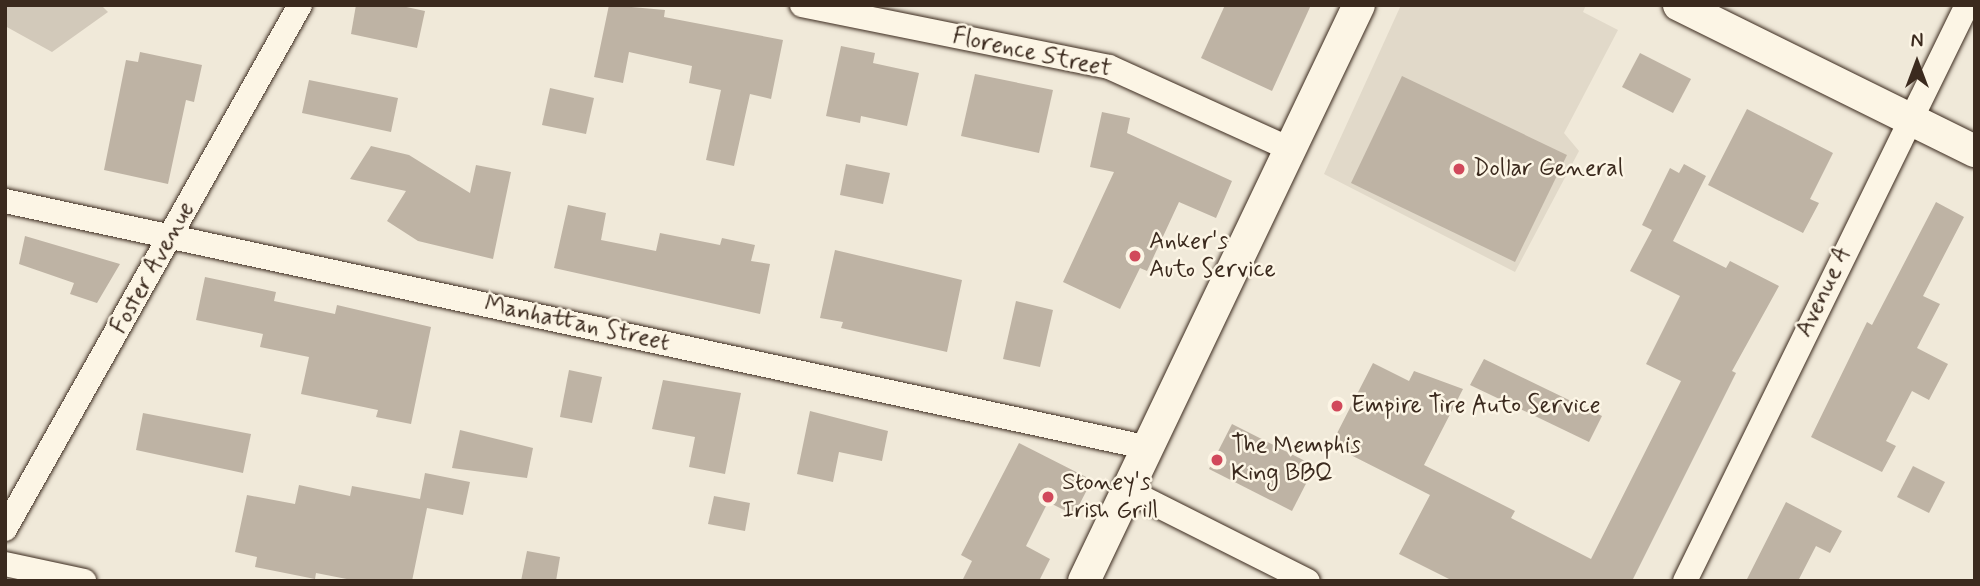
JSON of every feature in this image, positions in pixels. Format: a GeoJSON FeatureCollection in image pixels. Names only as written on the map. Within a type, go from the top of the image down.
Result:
{"type":"FeatureCollection","features":[{"type":"Feature","properties":{"kind":"street","name":"Foster Avenue"},"geometry":{"type":"LineString","coordinates":[[5,529],[300,5]]}},
{"type":"Feature","properties":{"kind":"street","name":"Florence Street"},"geometry":{"type":"LineString","coordinates":[[802,5],[1109,67],[1290,149]]}},
{"type":"Feature","properties":{"kind":"street"},"geometry":{"type":"LineString","coordinates":[[1084,581],[1359,5]]}},
{"type":"Feature","properties":{"kind":"street"},"geometry":{"type":"LineString","coordinates":[[1679,5],[1975,150]]}},
{"type":"Feature","properties":{"kind":"street","name":"Avenue A"},"geometry":{"type":"LineString","coordinates":[[1685,581],[1908,118],[1967,5]]}},
{"type":"Feature","properties":{"kind":"street","name":"Manhattan Street"},"geometry":{"type":"LineString","coordinates":[[5,201],[1149,448]]}},
{"type":"Feature","properties":{"kind":"street"},"geometry":{"type":"LineString","coordinates":[[1129,491],[1308,581]]}},
{"type":"Feature","properties":{"kind":"street"},"geometry":{"type":"LineString","coordinates":[[5,564],[84,581]]}},
{"type":"Feature","properties":{"kind":"shaded area"},"geometry":{"type":"Polygon","coordinates":[[[5,5],[101,5],[108,12],[52,52],[5,26],[5,5]]]}},
{"type":"Feature","properties":{"kind":"shaded area"},"geometry":{"type":"Polygon","coordinates":[[[1401,5],[1586,5],[1583,12],[1618,30],[1564,133],[1579,151],[1515,272],[1324,174],[1401,5]]]}},
{"type":"Feature","properties":{"kind":"building"},"geometry":{"type":"Polygon","coordinates":[[[356,5],[397,5],[425,11],[417,48],[351,34],[356,5]]]}},
{"type":"Feature","properties":{"kind":"building"},"geometry":{"type":"Polygon","coordinates":[[[609,5],[665,10],[664,17],[783,40],[771,99],[750,94],[734,166],[706,160],[721,90],[689,83],[692,66],[629,52],[623,83],[594,77],[609,5]]]}},
{"type":"Feature","properties":{"kind":"building"},"geometry":{"type":"Polygon","coordinates":[[[1225,5],[1311,5],[1272,91],[1201,58],[1225,5]]]}},
{"type":"Feature","properties":{"kind":"building"},"geometry":{"type":"Polygon","coordinates":[[[841,46],[875,53],[873,63],[919,73],[907,126],[861,116],[860,123],[826,116],[841,46]]]}},
{"type":"Feature","properties":{"kind":"building"},"geometry":{"type":"Polygon","coordinates":[[[140,52],[202,65],[194,102],[186,100],[168,184],[104,170],[126,60],[138,62],[140,52]]]}},
{"type":"Feature","properties":{"kind":"building"},"geometry":{"type":"Polygon","coordinates":[[[1640,53],[1691,79],[1673,113],[1622,87],[1640,53]]]}},
{"type":"Feature","properties":{"kind":"building"},"geometry":{"type":"Polygon","coordinates":[[[975,74],[1053,90],[1039,153],[961,136],[975,74]]]}},
{"type":"Feature","properties":{"kind":"building","name":"Dollar General"},"geometry":{"type":"Polygon","coordinates":[[[1402,76],[1567,155],[1515,262],[1351,183],[1402,76]]]}},
{"type":"Feature","properties":{"kind":"building"},"geometry":{"type":"Polygon","coordinates":[[[309,80],[398,98],[391,132],[302,113],[309,80]]]}},
{"type":"Feature","properties":{"kind":"building"},"geometry":{"type":"Polygon","coordinates":[[[550,88],[594,98],[586,134],[542,125],[550,88]]]}},
{"type":"Feature","properties":{"kind":"building"},"geometry":{"type":"Polygon","coordinates":[[[1747,109],[1833,153],[1810,199],[1819,203],[1803,233],[1708,185],[1747,109]]]}},
{"type":"Feature","properties":{"kind":"building"},"geometry":{"type":"Polygon","coordinates":[[[1102,112],[1130,118],[1127,133],[1232,181],[1216,218],[1179,202],[1147,271],[1140,268],[1120,309],[1063,282],[1114,172],[1090,167],[1102,112]]]}},
{"type":"Feature","properties":{"kind":"building"},"geometry":{"type":"Polygon","coordinates":[[[371,146],[409,155],[470,193],[476,165],[511,172],[493,259],[418,241],[387,221],[406,191],[350,179],[371,146]]]}},
{"type":"Feature","properties":{"kind":"building"},"geometry":{"type":"Polygon","coordinates":[[[846,164],[890,173],[883,204],[840,195],[846,164]]]}},
{"type":"Feature","properties":{"kind":"building"},"geometry":{"type":"Polygon","coordinates":[[[1684,164],[1706,176],[1673,241],[1726,268],[1730,261],[1779,286],[1732,371],[1736,373],[1632,581],[1453,581],[1399,554],[1430,495],[1331,445],[1373,363],[1409,381],[1414,371],[1463,389],[1424,465],[1515,511],[1511,518],[1591,559],[1681,381],[1646,364],[1680,296],[1630,271],[1652,230],[1642,225],[1670,168],[1679,173],[1684,164]]]}},
{"type":"Feature","properties":{"kind":"building"},"geometry":{"type":"Polygon","coordinates":[[[1936,202],[1964,217],[1923,296],[1940,304],[1917,348],[1948,364],[1929,400],[1912,391],[1886,441],[1896,446],[1882,472],[1811,437],[1867,322],[1872,325],[1936,202]]]}},
{"type":"Feature","properties":{"kind":"building"},"geometry":{"type":"Polygon","coordinates":[[[568,205],[606,213],[601,240],[656,251],[660,233],[720,245],[722,238],[755,245],[751,261],[770,264],[760,314],[554,268],[568,205]]]}},
{"type":"Feature","properties":{"kind":"building"},"geometry":{"type":"Polygon","coordinates":[[[25,236],[120,264],[97,303],[70,294],[74,283],[19,264],[25,236]]]}},
{"type":"Feature","properties":{"kind":"building"},"geometry":{"type":"Polygon","coordinates":[[[835,250],[962,280],[947,352],[841,328],[843,322],[820,318],[835,250]]]}},
{"type":"Feature","properties":{"kind":"building"},"geometry":{"type":"Polygon","coordinates":[[[205,277],[276,292],[274,301],[335,314],[337,305],[431,327],[411,424],[376,417],[378,410],[301,394],[309,357],[260,347],[263,334],[196,320],[205,277]]]}},
{"type":"Feature","properties":{"kind":"building"},"geometry":{"type":"Polygon","coordinates":[[[1016,301],[1053,310],[1040,367],[1003,359],[1016,301]]]}},
{"type":"Feature","properties":{"kind":"building"},"geometry":{"type":"Polygon","coordinates":[[[1484,359],[1602,416],[1589,442],[1470,385],[1484,359]]]}},
{"type":"Feature","properties":{"kind":"building"},"geometry":{"type":"Polygon","coordinates":[[[569,370],[602,377],[592,423],[560,417],[569,370]]]}},
{"type":"Feature","properties":{"kind":"building"},"geometry":{"type":"Polygon","coordinates":[[[663,380],[741,393],[725,474],[689,467],[695,437],[652,429],[663,380]]]}},
{"type":"Feature","properties":{"kind":"building"},"geometry":{"type":"Polygon","coordinates":[[[810,411],[888,431],[882,461],[839,452],[833,482],[797,474],[810,411]]]}},
{"type":"Feature","properties":{"kind":"building"},"geometry":{"type":"Polygon","coordinates":[[[143,413],[251,434],[243,473],[136,450],[143,413]]]}},
{"type":"Feature","properties":{"kind":"building"},"geometry":{"type":"Polygon","coordinates":[[[1232,424],[1315,466],[1292,511],[1209,469],[1232,424]]]}},
{"type":"Feature","properties":{"kind":"building"},"geometry":{"type":"Polygon","coordinates":[[[460,430],[533,448],[527,478],[452,468],[460,430]]]}},
{"type":"Feature","properties":{"kind":"building"},"geometry":{"type":"Polygon","coordinates":[[[1019,443],[1092,480],[1074,515],[1048,502],[1026,546],[1050,559],[1039,581],[962,581],[972,561],[961,555],[1019,443]]]}},
{"type":"Feature","properties":{"kind":"building"},"geometry":{"type":"Polygon","coordinates":[[[1913,466],[1945,482],[1929,513],[1897,497],[1913,466]]]}},
{"type":"Feature","properties":{"kind":"building"},"geometry":{"type":"Polygon","coordinates":[[[425,473],[470,482],[463,515],[427,508],[412,581],[357,581],[316,573],[315,579],[255,567],[257,557],[235,552],[247,495],[295,504],[299,485],[350,496],[352,486],[420,499],[425,473]]]}},
{"type":"Feature","properties":{"kind":"building"},"geometry":{"type":"Polygon","coordinates":[[[714,496],[750,503],[745,531],[708,524],[714,496]]]}},
{"type":"Feature","properties":{"kind":"building"},"geometry":{"type":"Polygon","coordinates":[[[1786,502],[1842,531],[1830,553],[1816,546],[1798,581],[1746,581],[1786,502]]]}},
{"type":"Feature","properties":{"kind":"building"},"geometry":{"type":"Polygon","coordinates":[[[527,551],[560,557],[556,581],[521,581],[527,551]]]}},
{"type":"Feature","properties":{"kind":"place","name":"Dollar General"},"geometry":{"type":"Point","coordinates":[1459,169]}},
{"type":"Feature","properties":{"kind":"place","name":"Anker's Auto Service"},"geometry":{"type":"Point","coordinates":[1135,256]}},
{"type":"Feature","properties":{"kind":"place","name":"Empire Tire Auto Service"},"geometry":{"type":"Point","coordinates":[1337,406]}},
{"type":"Feature","properties":{"kind":"place","name":"The Memphis King BBQ"},"geometry":{"type":"Point","coordinates":[1217,460]}},
{"type":"Feature","properties":{"kind":"place","name":"Stoney's Irish Grill"},"geometry":{"type":"Point","coordinates":[1048,497]}}]}
